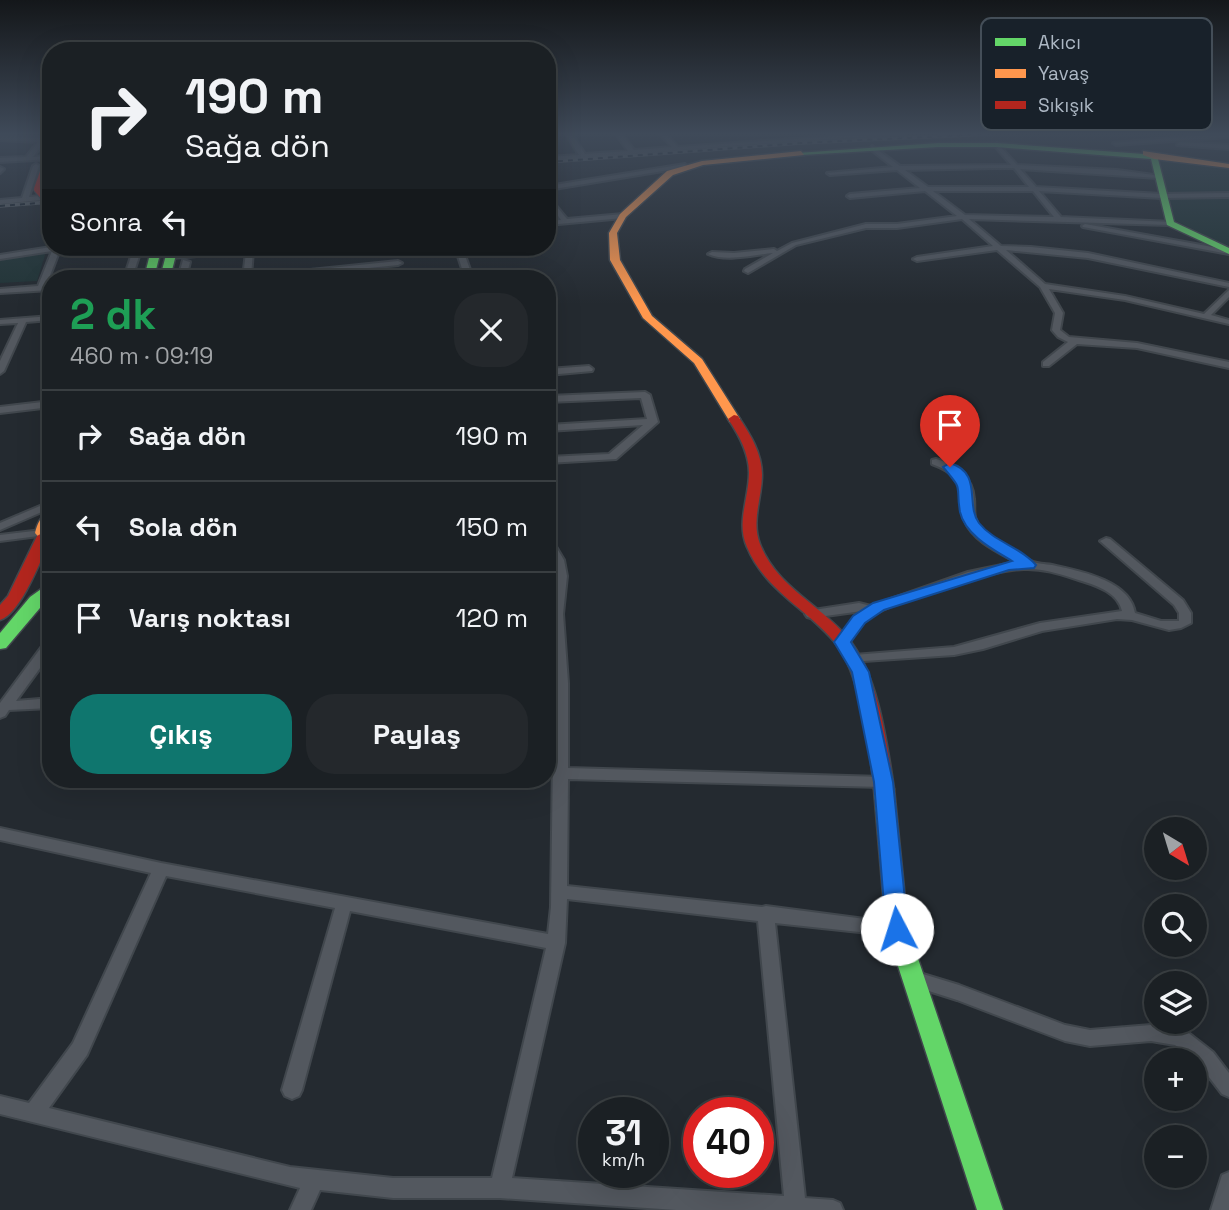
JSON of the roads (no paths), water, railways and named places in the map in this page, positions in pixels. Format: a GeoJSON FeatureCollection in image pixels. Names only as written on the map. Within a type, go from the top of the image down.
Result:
{"type":"FeatureCollection","features":[{"type":"Feature","properties":{"kind":"street"},"geometry":{"type":"LineString","coordinates":[[25,200],[31,190]]}},
{"type":"Feature","properties":{"kind":"street"},"geometry":{"type":"LineString","coordinates":[[651,190],[622,216],[613,233],[615,260],[648,318],[698,361],[710,384],[746,435],[756,468],[756,489],[748,529],[751,541],[779,585],[843,642],[863,681],[883,782],[897,929],[990,1210]]}},
{"type":"Feature","properties":{"kind":"street"},"geometry":{"type":"LineString","coordinates":[[850,196],[910,190]]}},
{"type":"Feature","properties":{"kind":"street"},"geometry":{"type":"LineString","coordinates":[[928,190],[1043,286],[1059,313],[1056,332],[1065,339],[1137,346],[1229,365]]}},
{"type":"Feature","properties":{"kind":"street"},"geometry":{"type":"LineString","coordinates":[[1036,190],[1058,217]]}},
{"type":"Feature","properties":{"kind":"street"},"geometry":{"type":"LineString","coordinates":[[1062,190],[1163,196],[1229,195]]}},
{"type":"Feature","properties":{"kind":"street"},"geometry":{"type":"LineString","coordinates":[[1162,190],[1170,223]]}},
{"type":"Feature","properties":{"kind":"street"},"geometry":{"type":"LineString","coordinates":[[0,202],[42,198]]}},
{"type":"Feature","properties":{"kind":"street"},"geometry":{"type":"LineString","coordinates":[[556,213],[565,221]]}},
{"type":"Feature","properties":{"kind":"street"},"geometry":{"type":"LineString","coordinates":[[556,222],[622,216]]}},
{"type":"Feature","properties":{"kind":"street"},"geometry":{"type":"LineString","coordinates":[[748,271],[798,243],[860,227],[897,226],[963,217],[1058,217],[1170,223],[1229,252]]}},
{"type":"Feature","properties":{"kind":"street"},"geometry":{"type":"LineString","coordinates":[[1010,217],[1113,230],[1229,252]]}},
{"type":"Feature","properties":{"kind":"street"},"geometry":{"type":"LineString","coordinates":[[0,255],[42,246]]}},
{"type":"Feature","properties":{"kind":"street"},"geometry":{"type":"LineString","coordinates":[[917,259],[1000,248],[1054,251],[1229,285]]}},
{"type":"Feature","properties":{"kind":"street"},"geometry":{"type":"LineString","coordinates":[[712,254],[743,255],[784,249]]}},
{"type":"Feature","properties":{"kind":"street"},"geometry":{"type":"LineString","coordinates":[[0,255],[42,250]]}},
{"type":"Feature","properties":{"kind":"street"},"geometry":{"type":"LineString","coordinates":[[328,270],[398,263]]}},
{"type":"Feature","properties":{"kind":"street"},"geometry":{"type":"LineString","coordinates":[[1043,286],[1125,298],[1229,322]]}},
{"type":"Feature","properties":{"kind":"street"},"geometry":{"type":"LineString","coordinates":[[0,292],[42,288]]}},
{"type":"Feature","properties":{"kind":"street"},"geometry":{"type":"LineString","coordinates":[[1206,316],[1229,292]]}},
{"type":"Feature","properties":{"kind":"street"},"geometry":{"type":"LineString","coordinates":[[0,323],[42,319]]}},
{"type":"Feature","properties":{"kind":"street"},"geometry":{"type":"LineString","coordinates":[[1,368],[23,321]]}},
{"type":"Feature","properties":{"kind":"street"},"geometry":{"type":"LineString","coordinates":[[1046,364],[1075,341]]}},
{"type":"Feature","properties":{"kind":"street"},"geometry":{"type":"LineString","coordinates":[[0,343],[13,342]]}},
{"type":"Feature","properties":{"kind":"street"},"geometry":{"type":"LineString","coordinates":[[556,371],[589,369]]}},
{"type":"Feature","properties":{"kind":"street"},"geometry":{"type":"LineString","coordinates":[[556,399],[645,395],[653,422]]}},
{"type":"Feature","properties":{"kind":"street"},"geometry":{"type":"LineString","coordinates":[[0,410],[42,405]]}},
{"type":"Feature","properties":{"kind":"street"},"geometry":{"type":"LineString","coordinates":[[556,428],[653,422]]}},
{"type":"Feature","properties":{"kind":"street"},"geometry":{"type":"LineString","coordinates":[[556,460],[612,457],[653,422]]}},
{"type":"Feature","properties":{"kind":"street"},"geometry":{"type":"LineString","coordinates":[[936,462],[953,470],[963,481],[968,495],[967,512],[977,530],[1028,565]]}},
{"type":"Feature","properties":{"kind":"street"},"geometry":{"type":"LineString","coordinates":[[0,527],[42,510]]}},
{"type":"Feature","properties":{"kind":"street"},"geometry":{"type":"LineString","coordinates":[[0,538],[42,537]]}},
{"type":"Feature","properties":{"kind":"street"},"geometry":{"type":"LineString","coordinates":[[854,659],[954,651],[1040,627],[1129,614],[1162,625],[1180,626],[1187,621],[1179,603],[1106,541]]}},
{"type":"Feature","properties":{"kind":"street"},"geometry":{"type":"LineString","coordinates":[[0,615],[15,597],[42,545]]}},
{"type":"Feature","properties":{"kind":"street"},"geometry":{"type":"LineString","coordinates":[[500,1188],[556,943],[560,892],[561,683],[557,614],[561,576],[556,556]]}},
{"type":"Feature","properties":{"kind":"street"},"geometry":{"type":"LineString","coordinates":[[843,642],[859,619],[872,610],[1007,566],[1028,565],[1095,582],[1111,589],[1125,601],[1129,614]]}},
{"type":"Feature","properties":{"kind":"street"},"geometry":{"type":"LineString","coordinates":[[0,644],[42,595]]}},
{"type":"Feature","properties":{"kind":"street"},"geometry":{"type":"LineString","coordinates":[[811,614],[859,607],[872,610]]}},
{"type":"Feature","properties":{"kind":"street"},"geometry":{"type":"LineString","coordinates":[[3,710],[42,656]]}},
{"type":"Feature","properties":{"kind":"street"},"geometry":{"type":"LineString","coordinates":[[3,710],[42,704]]}},
{"type":"Feature","properties":{"kind":"street"},"geometry":{"type":"LineString","coordinates":[[559,773],[883,782]]}},
{"type":"Feature","properties":{"kind":"street"},"geometry":{"type":"LineString","coordinates":[[0,834],[161,869],[556,943]]}},
{"type":"Feature","properties":{"kind":"street"},"geometry":{"type":"LineString","coordinates":[[33,1114],[80,1049],[161,869]]}},
{"type":"Feature","properties":{"kind":"street"},"geometry":{"type":"LineString","coordinates":[[560,892],[897,929]]}},
{"type":"Feature","properties":{"kind":"street"},"geometry":{"type":"LineString","coordinates":[[292,1090],[344,904]]}},
{"type":"Feature","properties":{"kind":"street"},"geometry":{"type":"LineString","coordinates":[[766,913],[796,1208]]}},
{"type":"Feature","properties":{"kind":"street"},"geometry":{"type":"LineString","coordinates":[[913,979],[959,993],[1065,1033],[1090,1038],[1152,1033],[1179,1037],[1206,1058],[1229,1088]]}},
{"type":"Feature","properties":{"kind":"street"},"geometry":{"type":"LineString","coordinates":[[0,1105],[242,1167],[314,1181],[393,1188],[500,1188],[833,1210]]}},
{"type":"Feature","properties":{"kind":"street"},"geometry":{"type":"LineString","coordinates":[[300,1210],[314,1181]]}},
{"type":"Feature","properties":{"kind":"street"},"geometry":{"type":"LineString","coordinates":[[1221,1210],[1229,1182]]}},
{"type":"Feature","properties":{"kind":"railway"},"geometry":{"type":"LineString","coordinates":[[0,206],[42,203]]}}]}
